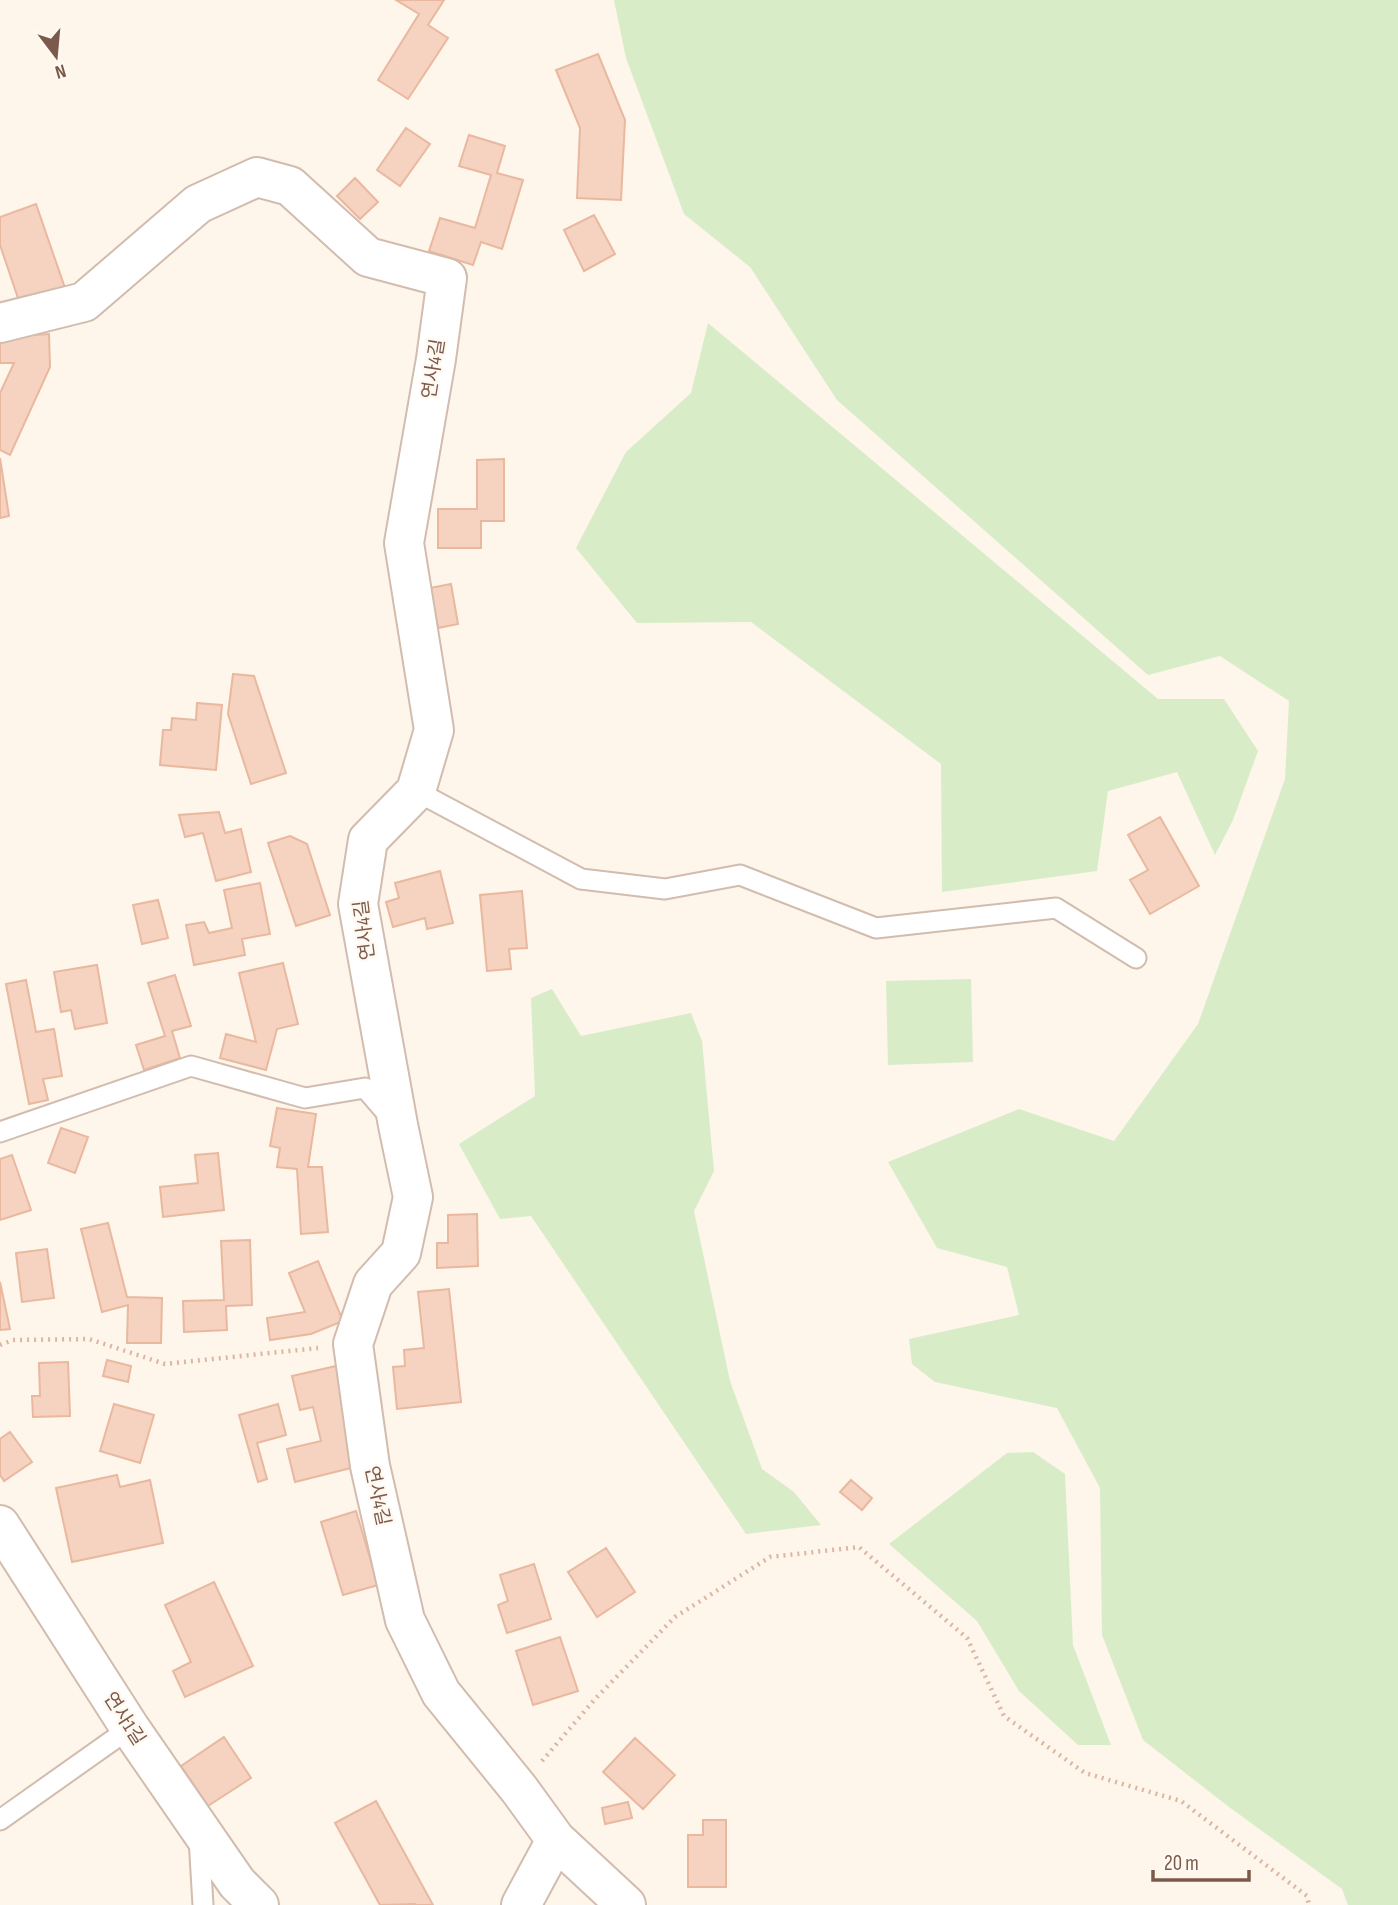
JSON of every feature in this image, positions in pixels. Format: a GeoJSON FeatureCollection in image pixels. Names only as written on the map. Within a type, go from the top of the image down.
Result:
{"type":"FeatureCollection","features":[{"type":"Feature","properties":{"kind":"street","name":"연사4길"},"geometry":{"type":"LineString","coordinates":[[0,323],[84,302],[198,204],[257,177],[290,186],[369,257],[447,278],[436,359],[404,543],[434,730],[416,791],[368,840],[358,904],[412,1197],[401,1253],[373,1284],[353,1344],[370,1466],[405,1620],[442,1693],[556,1840],[626,1905]]}},
{"type":"Feature","properties":{"kind":"street","name":"연사1길"},"geometry":{"type":"LineString","coordinates":[[0,1525],[130,1728],[237,1883],[259,1905]]}},
{"type":"Feature","properties":{"kind":"street"},"geometry":{"type":"LineString","coordinates":[[521,1905],[556,1840]]}},
{"type":"Feature","properties":{"kind":"lane"},"geometry":{"type":"LineString","coordinates":[[416,791],[581,878],[665,889],[740,875],[876,928],[1056,908],[1136,958]]}},
{"type":"Feature","properties":{"kind":"lane"},"geometry":{"type":"LineString","coordinates":[[0,1132],[191,1066],[305,1098],[365,1088],[398,1125]]}},
{"type":"Feature","properties":{"kind":"lane"},"geometry":{"type":"LineString","coordinates":[[0,1820],[130,1728]]}},
{"type":"Feature","properties":{"kind":"lane"},"geometry":{"type":"LineString","coordinates":[[198,1827],[204,1905]]}},
{"type":"Feature","properties":{"kind":"path"},"geometry":{"type":"LineString","coordinates":[[0,1345],[13,1340],[89,1339],[164,1364],[353,1344]]}},
{"type":"Feature","properties":{"kind":"path"},"geometry":{"type":"LineString","coordinates":[[519,1789],[595,1699],[674,1617],[770,1557],[859,1547],[967,1638],[1004,1716],[1085,1773],[1181,1801],[1307,1896],[1309,1905]]}},
{"type":"Feature","properties":{"kind":"green space"},"geometry":{"type":"Polygon","coordinates":[[[614,0],[1398,0],[1398,1905],[1348,1905],[1342,1889],[1143,1740],[1102,1635],[1100,1488],[1057,1408],[935,1382],[912,1364],[909,1339],[1019,1315],[1007,1267],[937,1248],[888,1162],[1019,1109],[1114,1141],[1198,1024],[1285,779],[1289,701],[1220,656],[1148,675],[837,400],[750,267],[684,214],[626,58],[614,0]]]}},
{"type":"Feature","properties":{"kind":"green space"},"geometry":{"type":"Polygon","coordinates":[[[708,323],[1158,699],[1224,699],[1258,751],[1233,820],[1215,855],[1177,772],[1108,791],[1097,871],[942,892],[941,764],[751,622],[637,623],[576,548],[626,452],[691,393],[708,323]]]}},
{"type":"Feature","properties":{"kind":"green space"},"geometry":{"type":"Polygon","coordinates":[[[971,979],[973,1062],[888,1065],[886,981],[971,979]]]}},
{"type":"Feature","properties":{"kind":"green space"},"geometry":{"type":"Polygon","coordinates":[[[552,989],[581,1036],[691,1013],[702,1041],[714,1171],[694,1211],[730,1381],[762,1469],[794,1492],[821,1525],[746,1534],[531,1216],[500,1219],[459,1144],[535,1096],[531,998],[552,989]]]}},
{"type":"Feature","properties":{"kind":"green space"},"geometry":{"type":"Polygon","coordinates":[[[1033,1452],[1065,1474],[1073,1645],[1111,1745],[1078,1745],[1019,1691],[977,1621],[889,1544],[1007,1453],[1033,1452]]]}},
{"type":"Feature","properties":{"kind":"building"},"geometry":{"type":"Polygon","coordinates":[[[396,0],[444,0],[428,25],[448,38],[408,99],[378,80],[419,14],[396,0]]]}},
{"type":"Feature","properties":{"kind":"building"},"geometry":{"type":"Polygon","coordinates":[[[598,54],[625,120],[621,200],[577,198],[580,128],[556,70],[598,54]]]}},
{"type":"Feature","properties":{"kind":"building"},"geometry":{"type":"Polygon","coordinates":[[[406,128],[430,144],[400,186],[377,170],[406,128]]]}},
{"type":"Feature","properties":{"kind":"building"},"geometry":{"type":"Polygon","coordinates":[[[469,135],[505,146],[497,173],[523,180],[502,249],[481,242],[473,265],[429,251],[440,218],[475,228],[491,175],[459,166],[469,135]]]}},
{"type":"Feature","properties":{"kind":"building"},"geometry":{"type":"Polygon","coordinates":[[[355,178],[378,202],[360,219],[337,196],[355,178]]]}},
{"type":"Feature","properties":{"kind":"building"},"geometry":{"type":"Polygon","coordinates":[[[36,204],[66,291],[21,307],[0,245],[0,217],[36,204]]]}},
{"type":"Feature","properties":{"kind":"building"},"geometry":{"type":"Polygon","coordinates":[[[594,215],[615,254],[584,271],[564,230],[594,215]]]}},
{"type":"Feature","properties":{"kind":"building"},"geometry":{"type":"Polygon","coordinates":[[[49,334],[50,367],[10,455],[0,450],[0,393],[14,363],[0,363],[0,337],[49,334]]]}},
{"type":"Feature","properties":{"kind":"building"},"geometry":{"type":"Polygon","coordinates":[[[0,458],[9,516],[0,518],[0,458]]]}},
{"type":"Feature","properties":{"kind":"building"},"geometry":{"type":"Polygon","coordinates":[[[504,459],[504,521],[481,521],[481,548],[438,548],[438,509],[477,509],[477,460],[504,459]]]}},
{"type":"Feature","properties":{"kind":"building"},"geometry":{"type":"Polygon","coordinates":[[[451,584],[458,624],[438,628],[430,588],[451,584]]]}},
{"type":"Feature","properties":{"kind":"building"},"geometry":{"type":"Polygon","coordinates":[[[233,674],[254,676],[286,773],[251,784],[228,714],[233,674]]]}},
{"type":"Feature","properties":{"kind":"building"},"geometry":{"type":"Polygon","coordinates":[[[197,703],[222,705],[216,770],[160,765],[163,730],[171,730],[172,718],[196,720],[197,703]]]}},
{"type":"Feature","properties":{"kind":"building"},"geometry":{"type":"Polygon","coordinates":[[[219,812],[225,833],[241,829],[251,872],[216,881],[203,833],[185,837],[179,815],[219,812]]]}},
{"type":"Feature","properties":{"kind":"building"},"geometry":{"type":"Polygon","coordinates":[[[1160,817],[1199,886],[1150,914],[1130,880],[1148,870],[1128,835],[1160,817]]]}},
{"type":"Feature","properties":{"kind":"building"},"geometry":{"type":"Polygon","coordinates":[[[290,836],[307,844],[330,915],[296,926],[268,843],[290,836]]]}},
{"type":"Feature","properties":{"kind":"building"},"geometry":{"type":"Polygon","coordinates":[[[440,871],[453,923],[427,929],[425,918],[393,927],[386,902],[399,898],[395,883],[440,871]]]}},
{"type":"Feature","properties":{"kind":"building"},"geometry":{"type":"Polygon","coordinates":[[[260,883],[270,934],[242,939],[245,955],[194,965],[186,925],[204,922],[209,933],[232,928],[224,890],[260,883]]]}},
{"type":"Feature","properties":{"kind":"building"},"geometry":{"type":"Polygon","coordinates":[[[522,891],[527,948],[509,949],[511,969],[487,971],[480,895],[522,891]]]}},
{"type":"Feature","properties":{"kind":"building"},"geometry":{"type":"Polygon","coordinates":[[[158,900],[168,938],[142,944],[133,905],[158,900]]]}},
{"type":"Feature","properties":{"kind":"building"},"geometry":{"type":"Polygon","coordinates":[[[283,963],[298,1024],[277,1029],[266,1070],[220,1058],[226,1034],[256,1042],[239,973],[283,963]]]}},
{"type":"Feature","properties":{"kind":"building"},"geometry":{"type":"Polygon","coordinates":[[[97,965],[107,1023],[75,1029],[71,1010],[61,1012],[54,972],[97,965]]]}},
{"type":"Feature","properties":{"kind":"building"},"geometry":{"type":"Polygon","coordinates":[[[175,975],[191,1026],[172,1031],[180,1058],[144,1070],[136,1045],[165,1036],[148,983],[175,975]]]}},
{"type":"Feature","properties":{"kind":"building"},"geometry":{"type":"Polygon","coordinates":[[[26,980],[36,1032],[54,1029],[62,1076],[43,1079],[48,1100],[29,1104],[6,984],[26,980]]]}},
{"type":"Feature","properties":{"kind":"building"},"geometry":{"type":"Polygon","coordinates":[[[277,1108],[316,1114],[308,1167],[322,1167],[328,1232],[301,1234],[297,1169],[277,1167],[280,1148],[270,1146],[277,1108]]]}},
{"type":"Feature","properties":{"kind":"building"},"geometry":{"type":"Polygon","coordinates":[[[61,1128],[88,1137],[75,1173],[48,1163],[61,1128]]]}},
{"type":"Feature","properties":{"kind":"building"},"geometry":{"type":"Polygon","coordinates":[[[218,1153],[224,1210],[163,1217],[160,1187],[198,1183],[195,1155],[218,1153]]]}},
{"type":"Feature","properties":{"kind":"building"},"geometry":{"type":"Polygon","coordinates":[[[12,1155],[31,1210],[0,1220],[0,1159],[12,1155]]]}},
{"type":"Feature","properties":{"kind":"building"},"geometry":{"type":"Polygon","coordinates":[[[477,1214],[478,1266],[437,1268],[437,1243],[448,1243],[448,1215],[477,1214]]]}},
{"type":"Feature","properties":{"kind":"building"},"geometry":{"type":"Polygon","coordinates":[[[108,1223],[127,1297],[162,1298],[161,1343],[127,1343],[128,1305],[102,1312],[81,1229],[108,1223]]]}},
{"type":"Feature","properties":{"kind":"building"},"geometry":{"type":"Polygon","coordinates":[[[250,1240],[252,1305],[226,1306],[227,1330],[184,1332],[183,1301],[224,1300],[221,1241],[250,1240]]]}},
{"type":"Feature","properties":{"kind":"building"},"geometry":{"type":"Polygon","coordinates":[[[47,1249],[54,1298],[22,1302],[16,1253],[47,1249]]]}},
{"type":"Feature","properties":{"kind":"building"},"geometry":{"type":"Polygon","coordinates":[[[318,1261],[343,1321],[311,1334],[270,1340],[267,1318],[305,1312],[289,1273],[318,1261]]]}},
{"type":"Feature","properties":{"kind":"building"},"geometry":{"type":"Polygon","coordinates":[[[0,1282],[10,1329],[0,1330],[0,1282]]]}},
{"type":"Feature","properties":{"kind":"building"},"geometry":{"type":"Polygon","coordinates":[[[449,1289],[461,1402],[397,1409],[393,1367],[405,1366],[404,1350],[424,1348],[418,1292],[449,1289]]]}},
{"type":"Feature","properties":{"kind":"building"},"geometry":{"type":"Polygon","coordinates":[[[107,1360],[131,1366],[128,1382],[103,1376],[107,1360]]]}},
{"type":"Feature","properties":{"kind":"building"},"geometry":{"type":"Polygon","coordinates":[[[68,1362],[70,1416],[33,1417],[32,1396],[40,1396],[39,1363],[68,1362]]]}},
{"type":"Feature","properties":{"kind":"building"},"geometry":{"type":"Polygon","coordinates":[[[336,1366],[359,1466],[295,1482],[287,1449],[321,1441],[313,1407],[300,1410],[292,1376],[336,1366]]]}},
{"type":"Feature","properties":{"kind":"building"},"geometry":{"type":"Polygon","coordinates":[[[114,1404],[154,1415],[140,1463],[100,1451],[114,1404]]]}},
{"type":"Feature","properties":{"kind":"building"},"geometry":{"type":"Polygon","coordinates":[[[278,1404],[286,1435],[257,1443],[267,1479],[258,1482],[239,1415],[278,1404]]]}},
{"type":"Feature","properties":{"kind":"building"},"geometry":{"type":"Polygon","coordinates":[[[10,1432],[32,1462],[4,1481],[0,1475],[0,1439],[10,1432]]]}},
{"type":"Feature","properties":{"kind":"building"},"geometry":{"type":"Polygon","coordinates":[[[117,1475],[120,1487],[150,1480],[163,1543],[72,1562],[56,1488],[117,1475]]]}},
{"type":"Feature","properties":{"kind":"building"},"geometry":{"type":"Polygon","coordinates":[[[851,1480],[872,1498],[862,1510],[840,1492],[851,1480]]]}},
{"type":"Feature","properties":{"kind":"building"},"geometry":{"type":"Polygon","coordinates":[[[356,1511],[378,1585],[343,1595],[321,1522],[356,1511]]]}},
{"type":"Feature","properties":{"kind":"building"},"geometry":{"type":"Polygon","coordinates":[[[606,1548],[635,1592],[597,1617],[568,1572],[606,1548]]]}},
{"type":"Feature","properties":{"kind":"building"},"geometry":{"type":"Polygon","coordinates":[[[534,1564],[551,1619],[507,1633],[498,1605],[508,1601],[500,1575],[534,1564]]]}},
{"type":"Feature","properties":{"kind":"building"},"geometry":{"type":"Polygon","coordinates":[[[214,1582],[253,1666],[185,1697],[173,1671],[191,1662],[165,1605],[214,1582]]]}},
{"type":"Feature","properties":{"kind":"building"},"geometry":{"type":"Polygon","coordinates":[[[560,1637],[578,1691],[533,1705],[516,1651],[560,1637]]]}},
{"type":"Feature","properties":{"kind":"building"},"geometry":{"type":"Polygon","coordinates":[[[224,1737],[251,1778],[208,1806],[181,1766],[224,1737]]]}},
{"type":"Feature","properties":{"kind":"building"},"geometry":{"type":"Polygon","coordinates":[[[635,1738],[675,1775],[643,1809],[603,1772],[635,1738]]]}},
{"type":"Feature","properties":{"kind":"building"},"geometry":{"type":"Polygon","coordinates":[[[376,1801],[433,1905],[380,1905],[335,1823],[376,1801]]]}},
{"type":"Feature","properties":{"kind":"building"},"geometry":{"type":"Polygon","coordinates":[[[628,1802],[632,1818],[605,1824],[602,1808],[628,1802]]]}},
{"type":"Feature","properties":{"kind":"building"},"geometry":{"type":"Polygon","coordinates":[[[703,1820],[726,1820],[726,1887],[688,1887],[688,1835],[703,1835],[703,1820]]]}}]}
